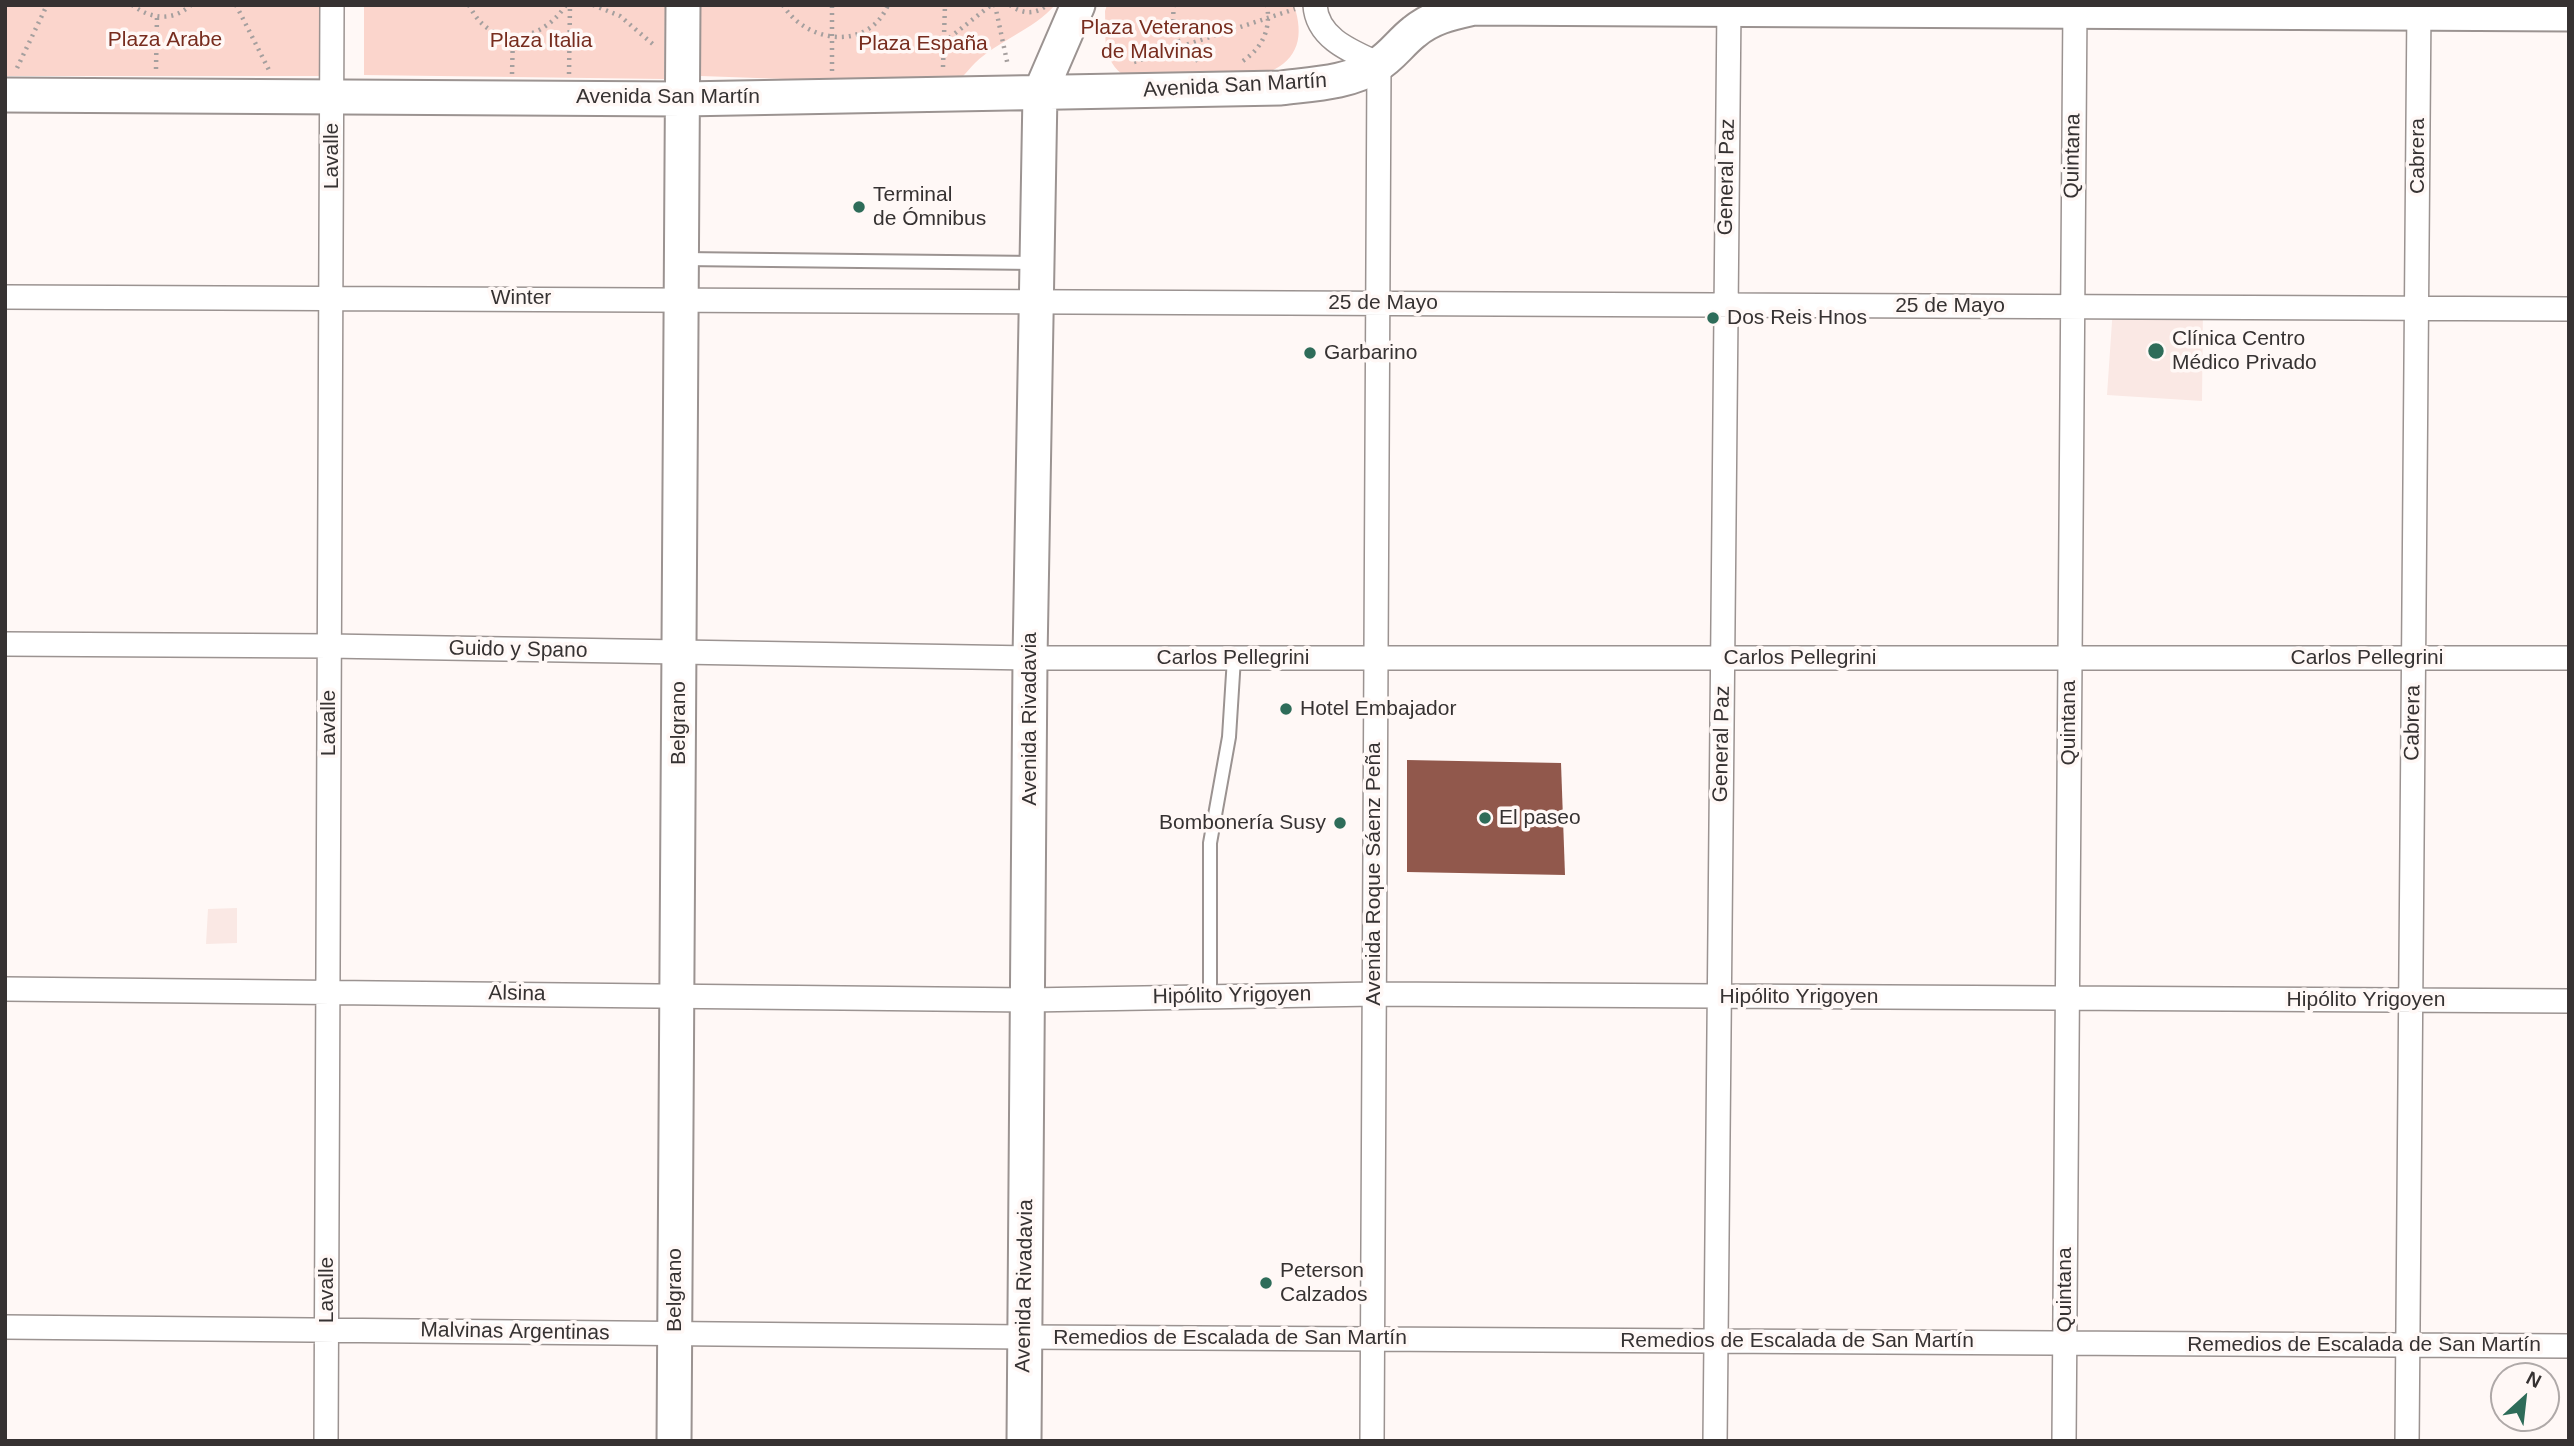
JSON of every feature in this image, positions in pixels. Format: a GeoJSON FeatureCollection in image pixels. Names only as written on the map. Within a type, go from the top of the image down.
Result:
{"type":"FeatureCollection","features":[{"type":"Feature","properties":{"kind":"main road","name":"Belgrano"},"geometry":{"type":"LineString","coordinates":[[674,1441],[683,5]]}},
{"type":"Feature","properties":{"kind":"main road","name":"Avenida Rivadavia"},"geometry":{"type":"LineString","coordinates":[[1024,1441],[1030,658],[1038,263],[1027,93],[1077,5]]}},
{"type":"Feature","properties":{"kind":"main road","name":"Avenida San Martín"},"geometry":{"type":"LineString","coordinates":[[8,88],[155,96],[568,98],[683,86],[832,96],[1281,88],[1333,81],[1359,74],[1379,64],[1415,31],[1437,17],[1474,8],[2419,9],[2569,14]]}},
{"type":"Feature","properties":{"kind":"street","name":"Lavalle"},"geometry":{"type":"LineString","coordinates":[[326,1441],[332,5]]}},
{"type":"Feature","properties":{"kind":"street"},"geometry":{"type":"LineString","coordinates":[[1315,5],[1325,31],[1344,48],[1379,64]]}},
{"type":"Feature","properties":{"kind":"street","name":"General Paz"},"geometry":{"type":"LineString","coordinates":[[1715,1441],[1729,7]]}},
{"type":"Feature","properties":{"kind":"street","name":"Quintana"},"geometry":{"type":"LineString","coordinates":[[2064,1441],[2075,8]]}},
{"type":"Feature","properties":{"kind":"street","name":"Cabrera"},"geometry":{"type":"LineString","coordinates":[[2407,1441],[2419,9]]}},
{"type":"Feature","properties":{"kind":"street","name":"Avenida Roque Sáenz Peña"},"geometry":{"type":"LineString","coordinates":[[1371,1441],[1379,64]]}},
{"type":"Feature","properties":{"kind":"street","name":"Winter"},"geometry":{"type":"LineString","coordinates":[[5,297],[1037,301]]}},
{"type":"Feature","properties":{"kind":"street","name":"25 de Mayo"},"geometry":{"type":"LineString","coordinates":[[1037,301],[2569,309]]}},
{"type":"Feature","properties":{"kind":"street","name":"Guido y Spano"},"geometry":{"type":"LineString","coordinates":[[5,644],[329,646],[1030,658]]}},
{"type":"Feature","properties":{"kind":"street","name":"Carlos Pellegrini"},"geometry":{"type":"LineString","coordinates":[[1030,658],[2569,658]]}},
{"type":"Feature","properties":{"kind":"street","name":"Alsina"},"geometry":{"type":"LineString","coordinates":[[5,989],[1028,1000]]}},
{"type":"Feature","properties":{"kind":"street","name":"Hipólito Yrigoyen"},"geometry":{"type":"LineString","coordinates":[[1028,1000],[1374,994],[2569,1001]]}},
{"type":"Feature","properties":{"kind":"street","name":"Malvinas Argentinas"},"geometry":{"type":"LineString","coordinates":[[5,1327],[1024,1337]]}},
{"type":"Feature","properties":{"kind":"street","name":"Remedios de Escalada de San Martín"},"geometry":{"type":"LineString","coordinates":[[1024,1337],[2569,1346]]}},
{"type":"Feature","properties":{"kind":"lane"},"geometry":{"type":"LineString","coordinates":[[682,259],[1038,263]]}},
{"type":"Feature","properties":{"kind":"lane"},"geometry":{"type":"LineString","coordinates":[[1210,997],[1210,843],[1229,737],[1234,658]]}},
{"type":"Feature","properties":{"kind":"path"},"geometry":{"type":"LineString","coordinates":[[8,88],[47,5]]}},
{"type":"Feature","properties":{"kind":"path"},"geometry":{"type":"LineString","coordinates":[[132,5],[157,17],[172,16],[191,5]]}},
{"type":"Feature","properties":{"kind":"path"},"geometry":{"type":"LineString","coordinates":[[236,5],[283,96]]}},
{"type":"Feature","properties":{"kind":"path"},"geometry":{"type":"LineString","coordinates":[[469,5],[474,15],[487,28],[523,37],[541,32],[556,21],[568,5]]}},
{"type":"Feature","properties":{"kind":"path"},"geometry":{"type":"LineString","coordinates":[[568,5],[568,98]]}},
{"type":"Feature","properties":{"kind":"path"},"geometry":{"type":"LineString","coordinates":[[593,5],[620,16],[683,86]]}},
{"type":"Feature","properties":{"kind":"path"},"geometry":{"type":"LineString","coordinates":[[783,5],[795,22],[812,33],[832,38],[852,36],[871,27],[888,5]]}},
{"type":"Feature","properties":{"kind":"path"},"geometry":{"type":"LineString","coordinates":[[832,5],[832,96]]}},
{"type":"Feature","properties":{"kind":"path"},"geometry":{"type":"LineString","coordinates":[[942,95],[945,5]]}},
{"type":"Feature","properties":{"kind":"path"},"geometry":{"type":"LineString","coordinates":[[944,43],[993,5],[1027,93]]}},
{"type":"Feature","properties":{"kind":"path"},"geometry":{"type":"LineString","coordinates":[[1010,5],[1024,12],[1034,12],[1047,5]]}},
{"type":"Feature","properties":{"kind":"path"},"geometry":{"type":"LineString","coordinates":[[1174,5],[1172,20],[1181,46],[1194,59],[1209,65]]}},
{"type":"Feature","properties":{"kind":"path"},"geometry":{"type":"LineString","coordinates":[[1232,65],[1254,53],[1264,40],[1268,18],[1267,5]]}},
{"type":"Feature","properties":{"kind":"path"},"geometry":{"type":"LineString","coordinates":[[1130,63],[1307,5]]}},
{"type":"Feature","properties":{"kind":"path"},"geometry":{"type":"LineString","coordinates":[[155,96],[157,17]]}},
{"type":"Feature","properties":{"kind":"path"},"geometry":{"type":"LineString","coordinates":[[512,97],[513,36]]}},
{"type":"Feature","properties":{"kind":"shaded area","name":"Clínica Centro Médico Privado"},"geometry":{"type":"Polygon","coordinates":[[[2113,307],[2203,307],[2202,401],[2107,395],[2113,307]]]}},
{"type":"Feature","properties":{"kind":"shaded area"},"geometry":{"type":"Polygon","coordinates":[[[237,908],[237,943],[206,944],[208,909],[237,908]]]}},
{"type":"Feature","properties":{"kind":"green space","name":"Plaza Arabe"},"geometry":{"type":"Polygon","coordinates":[[[5,5],[326,5],[325,76],[5,76],[5,5]]]}},
{"type":"Feature","properties":{"kind":"green space","name":"Plaza Italia"},"geometry":{"type":"Polygon","coordinates":[[[364,5],[665,5],[664,79],[364,75],[364,5]]]}},
{"type":"Feature","properties":{"kind":"green space","name":"Plaza España"},"geometry":{"type":"Polygon","coordinates":[[[701,5],[1055,5],[1037,21],[984,55],[952,85],[701,76],[701,5]]]}},
{"type":"Feature","properties":{"kind":"green space","name":"Plaza Veteranos de Malvinas"},"geometry":{"type":"Polygon","coordinates":[[[1107,5],[1294,5],[1299,27],[1298,36],[1293,53],[1279,67],[1269,72],[1126,77],[1112,63],[1106,48],[1107,5]]]}},
{"type":"Feature","properties":{"kind":"building","name":"El paseo"},"geometry":{"type":"Polygon","coordinates":[[[1407,760],[1561,763],[1565,875],[1407,872],[1407,760]]]}},
{"type":"Feature","properties":{"kind":"place","name":"Terminal de Ómnibus"},"geometry":{"type":"Point","coordinates":[859,207]}},
{"type":"Feature","properties":{"kind":"place","name":"Dos Reis Hnos"},"geometry":{"type":"Point","coordinates":[1713,318]}},
{"type":"Feature","properties":{"kind":"place","name":"Clínica Centro Médico Privado"},"geometry":{"type":"Point","coordinates":[2156,351]}},
{"type":"Feature","properties":{"kind":"place","name":"Garbarino"},"geometry":{"type":"Point","coordinates":[1310,353]}},
{"type":"Feature","properties":{"kind":"place","name":"Hotel Embajador"},"geometry":{"type":"Point","coordinates":[1286,709]}},
{"type":"Feature","properties":{"kind":"place","name":"El paseo"},"geometry":{"type":"Point","coordinates":[1485,818]}},
{"type":"Feature","properties":{"kind":"place","name":"Bombonería Susy"},"geometry":{"type":"Point","coordinates":[1340,823]}},
{"type":"Feature","properties":{"kind":"place","name":"Peterson Calzados"},"geometry":{"type":"Point","coordinates":[1266,1283]}}]}
